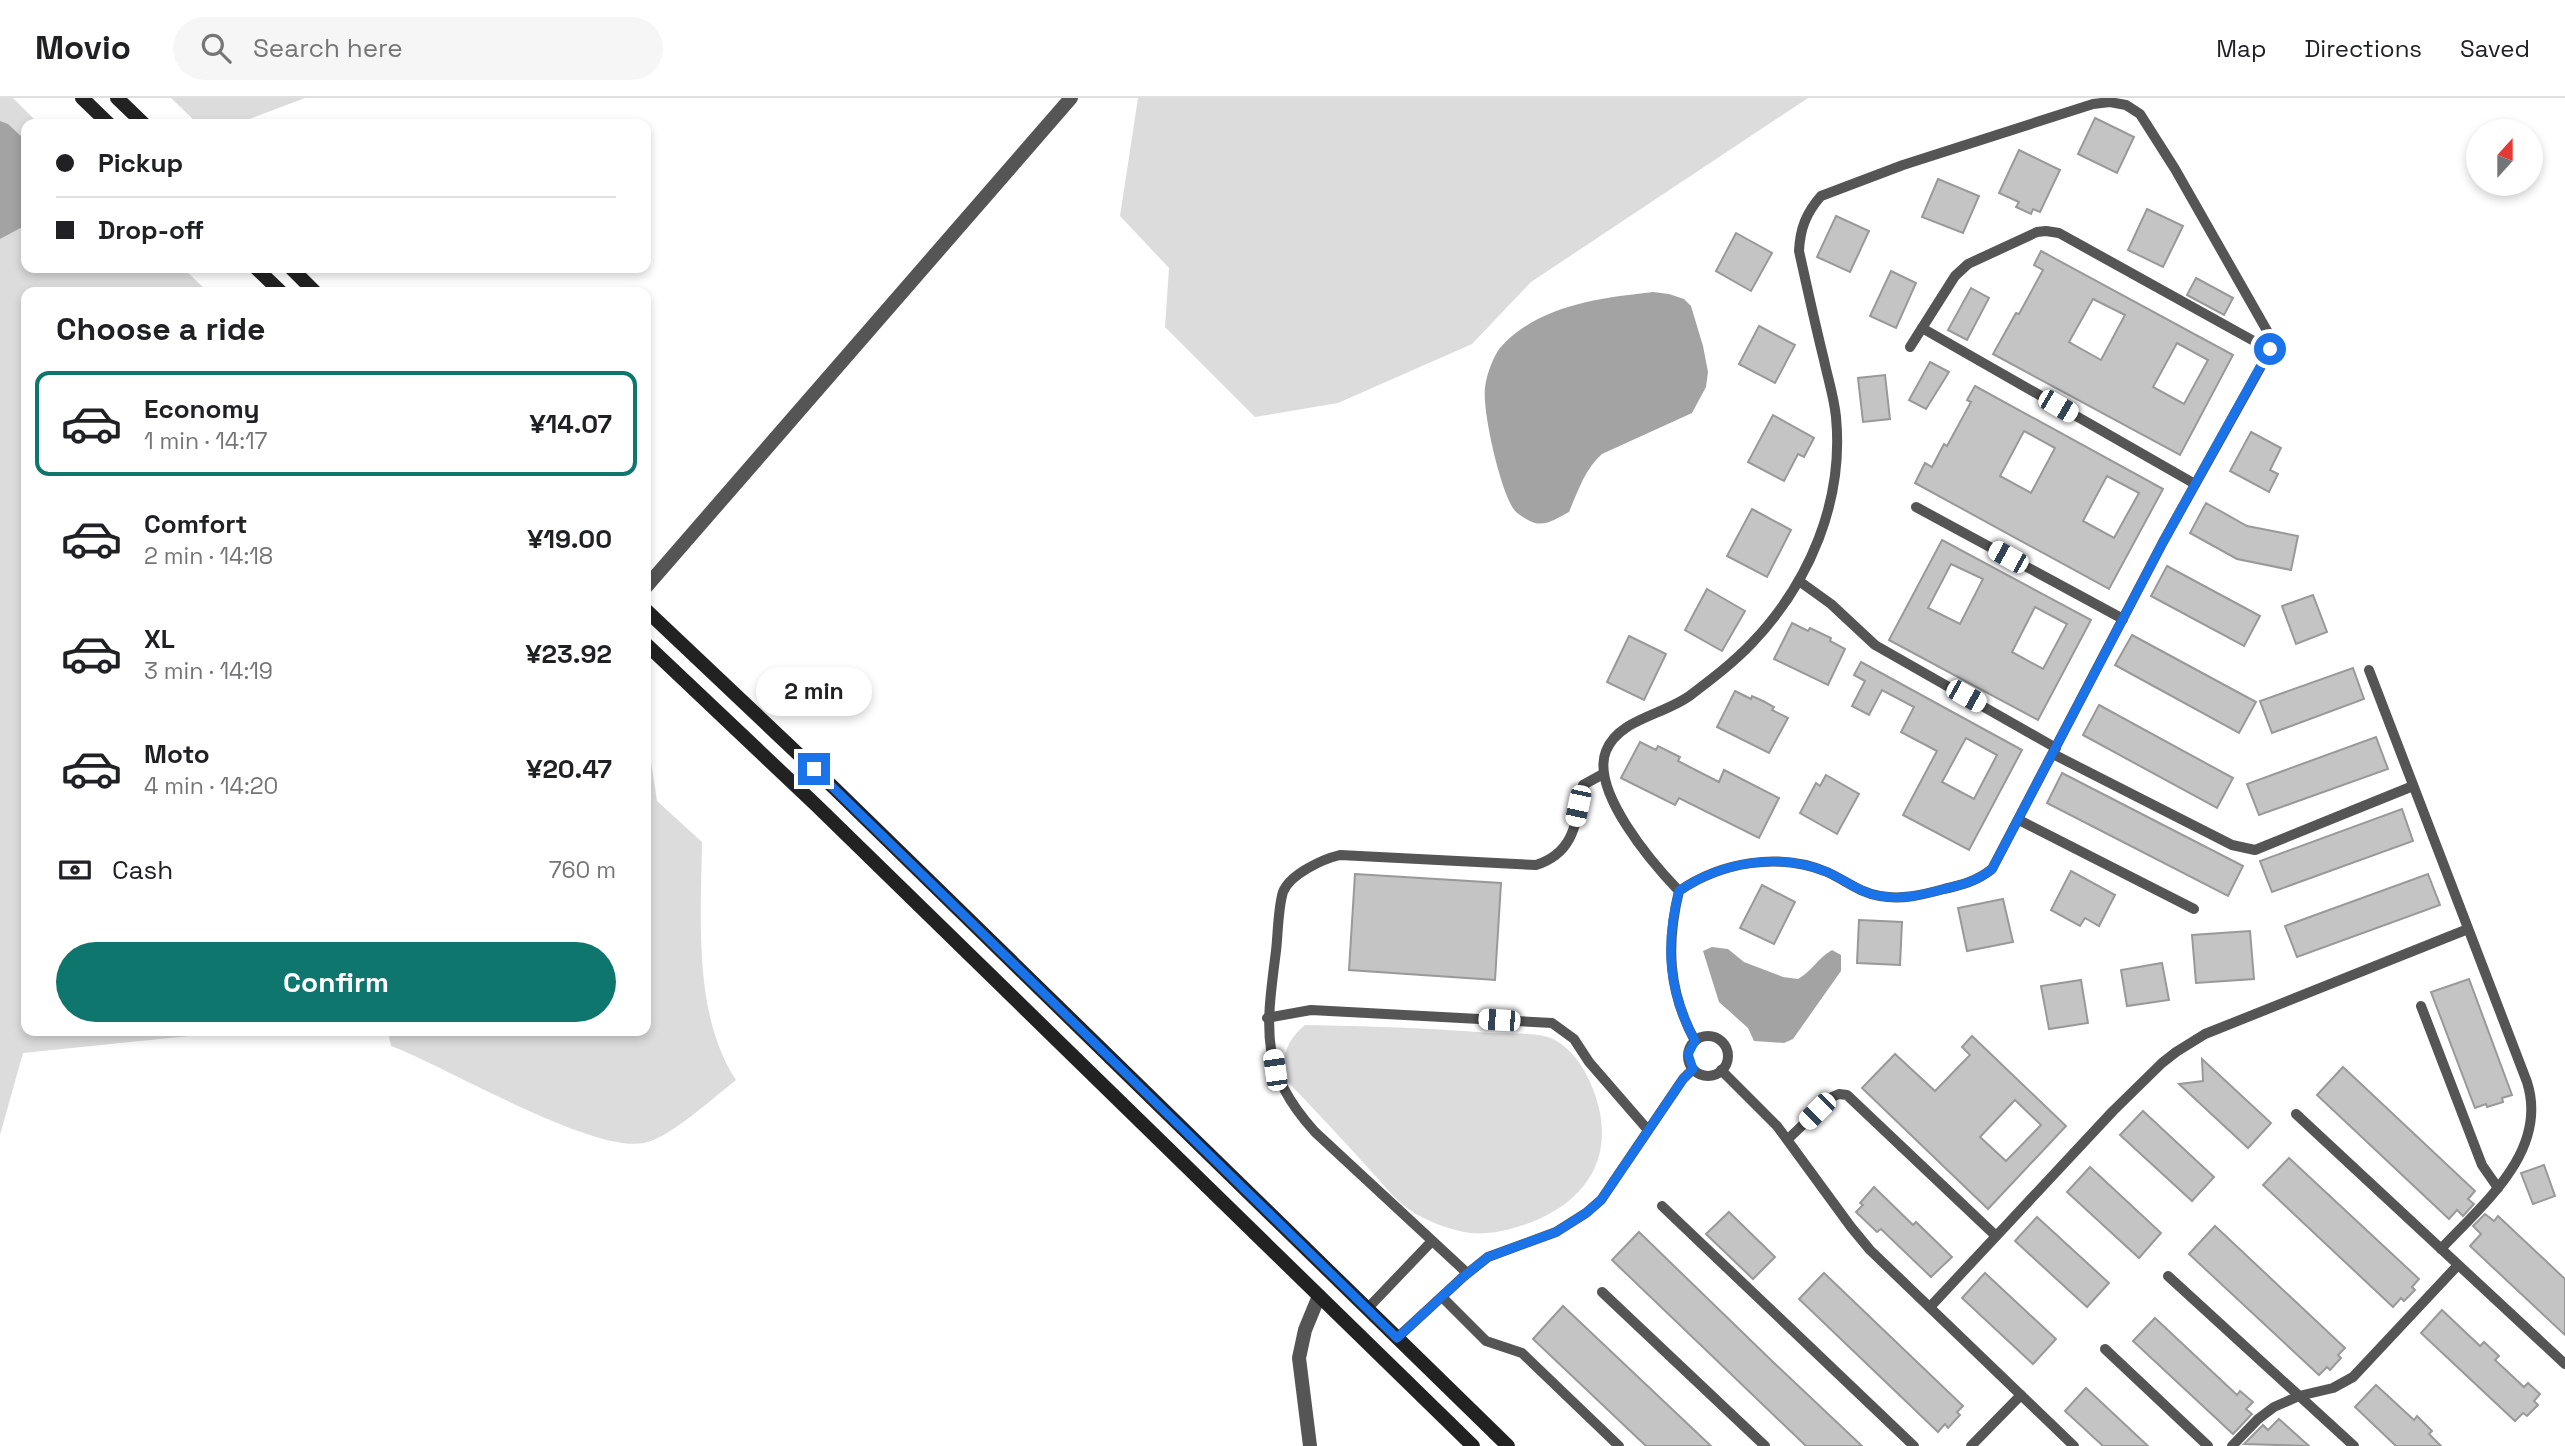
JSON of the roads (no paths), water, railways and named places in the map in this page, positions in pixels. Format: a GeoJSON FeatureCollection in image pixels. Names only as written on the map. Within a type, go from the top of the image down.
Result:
{"type":"FeatureCollection","features":[{"type":"Feature","properties":{"kind":"main road"},"geometry":{"type":"LineString","coordinates":[[82,98],[104,119]]}},
{"type":"Feature","properties":{"kind":"main road"},"geometry":{"type":"LineString","coordinates":[[117,98],[139,119]]}},
{"type":"Feature","properties":{"kind":"main road"},"geometry":{"type":"LineString","coordinates":[[261,273],[276,287]]}},
{"type":"Feature","properties":{"kind":"main road"},"geometry":{"type":"LineString","coordinates":[[295,273],[311,287]]}},
{"type":"Feature","properties":{"kind":"main road"},"geometry":{"type":"LineString","coordinates":[[651,615],[833,787],[1508,1446]]}},
{"type":"Feature","properties":{"kind":"main road"},"geometry":{"type":"LineString","coordinates":[[651,649],[826,814],[1474,1446]]}},
{"type":"Feature","properties":{"kind":"street"},"geometry":{"type":"LineString","coordinates":[[651,581],[1071,98]]}},
{"type":"Feature","properties":{"kind":"street"},"geometry":{"type":"LineString","coordinates":[[1310,1446],[1299,1358],[1305,1329],[1319,1296]]}},
{"type":"Feature","properties":{"kind":"lane"},"geometry":{"type":"LineString","coordinates":[[1679,891],[1654,864],[1620,815],[1603,774],[1604,757],[1611,741],[1623,730],[1686,699],[1727,666],[1772,620],[1799,581],[1817,545],[1826,519],[1837,466],[1836,414],[1799,251],[1805,219],[1821,196],[1903,165],[2092,104],[2109,102],[2126,105],[2140,114],[2175,169],[2274,343],[2123,619],[1998,861],[1982,877],[1972,882],[1905,898],[1879,896],[1859,890],[1827,872],[1800,864],[1772,862],[1724,868],[1708,873],[1679,891],[1671,931],[1670,966],[1678,1004],[1695,1041]]}},
{"type":"Feature","properties":{"kind":"lane"},"geometry":{"type":"LineString","coordinates":[[1910,346],[1955,276],[1968,264],[2036,232],[2046,231],[2059,233],[2270,349]]}},
{"type":"Feature","properties":{"kind":"lane"},"geometry":{"type":"LineString","coordinates":[[1922,328],[2195,484]]}},
{"type":"Feature","properties":{"kind":"lane"},"geometry":{"type":"LineString","coordinates":[[1916,507],[2123,619]]}},
{"type":"Feature","properties":{"kind":"lane"},"geometry":{"type":"LineString","coordinates":[[1799,581],[1831,604],[1875,645],[2055,751],[2232,845],[2255,850],[2413,786]]}},
{"type":"Feature","properties":{"kind":"lane"},"geometry":{"type":"LineString","coordinates":[[2369,670],[2527,1082],[2532,1104],[2531,1128],[2507,1178],[2441,1249]]}},
{"type":"Feature","properties":{"kind":"lane"},"geometry":{"type":"LineString","coordinates":[[1467,1273],[1315,1132],[1295,1109],[1275,1070],[1268,1018],[1284,890],[1300,873],[1325,859],[1340,855],[1536,865],[1547,862],[1564,848],[1574,827],[1583,785],[1603,774]]}},
{"type":"Feature","properties":{"kind":"lane"},"geometry":{"type":"LineString","coordinates":[[2019,820],[2194,909]]}},
{"type":"Feature","properties":{"kind":"lane"},"geometry":{"type":"LineString","coordinates":[[1930,1307],[2113,1111],[2162,1063],[2191,1042],[2468,929]]}},
{"type":"Feature","properties":{"kind":"lane"},"geometry":{"type":"LineString","coordinates":[[2421,1006],[2482,1166],[2498,1188]]}},
{"type":"Feature","properties":{"kind":"lane"},"geometry":{"type":"LineString","coordinates":[[1268,1018],[1311,1010],[1552,1023],[1574,1040],[1589,1062],[1648,1130]]}},
{"type":"Feature","properties":{"kind":"lane"},"geometry":{"type":"LineString","coordinates":[[1710,1036],[1724,1045],[1727,1058],[1721,1070],[1707,1075],[1693,1069],[1688,1054],[1695,1041],[1710,1036]]}},
{"type":"Feature","properties":{"kind":"lane"},"geometry":{"type":"LineString","coordinates":[[1397,1338],[1488,1257],[1556,1232],[1601,1200],[1693,1069]]}},
{"type":"Feature","properties":{"kind":"lane"},"geometry":{"type":"LineString","coordinates":[[1721,1070],[1756,1103],[1788,1139],[1870,1250],[2074,1446]]}},
{"type":"Feature","properties":{"kind":"lane"},"geometry":{"type":"LineString","coordinates":[[1788,1139],[1832,1097],[1847,1095],[1996,1236]]}},
{"type":"Feature","properties":{"kind":"lane"},"geometry":{"type":"LineString","coordinates":[[2296,1114],[2565,1364]]}},
{"type":"Feature","properties":{"kind":"lane"},"geometry":{"type":"LineString","coordinates":[[1662,1206],[1914,1446]]}},
{"type":"Feature","properties":{"kind":"lane"},"geometry":{"type":"LineString","coordinates":[[1367,1309],[1432,1241]]}},
{"type":"Feature","properties":{"kind":"lane"},"geometry":{"type":"LineString","coordinates":[[2232,1446],[2266,1412],[2299,1396],[2333,1388],[2353,1377],[2458,1265]]}},
{"type":"Feature","properties":{"kind":"lane"},"geometry":{"type":"LineString","coordinates":[[2168,1276],[2354,1446]]}},
{"type":"Feature","properties":{"kind":"lane"},"geometry":{"type":"LineString","coordinates":[[1602,1292],[1765,1446]]}},
{"type":"Feature","properties":{"kind":"lane"},"geometry":{"type":"LineString","coordinates":[[1442,1297],[1486,1341],[1522,1353],[1619,1446]]}},
{"type":"Feature","properties":{"kind":"lane"},"geometry":{"type":"LineString","coordinates":[[2105,1349],[2208,1446]]}},
{"type":"Feature","properties":{"kind":"lane"},"geometry":{"type":"LineString","coordinates":[[1971,1446],[2021,1395]]}}]}
